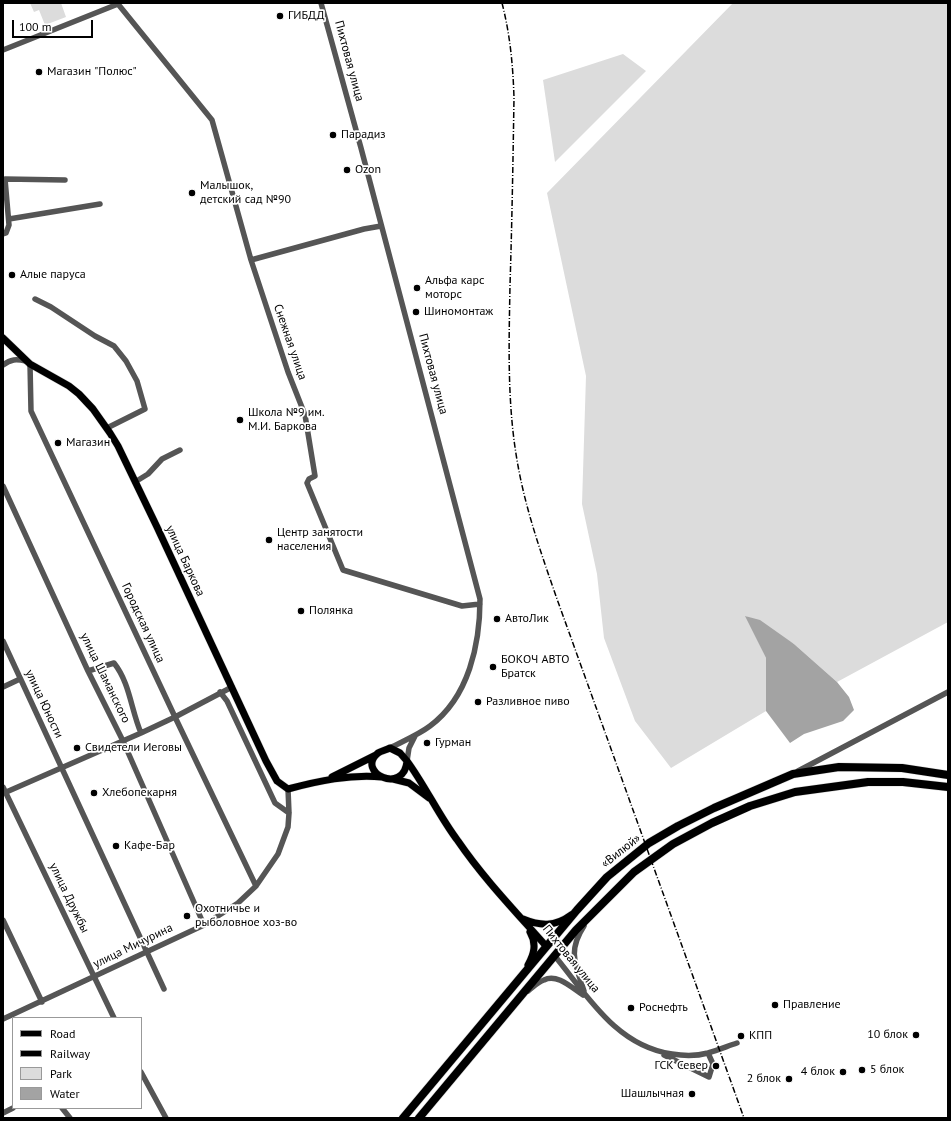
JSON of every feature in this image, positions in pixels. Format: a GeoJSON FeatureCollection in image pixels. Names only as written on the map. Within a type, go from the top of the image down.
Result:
{"type":"FeatureCollection","features":[{"type":"Feature","properties":{"kind":"highway","name":"«Вилюй»"},"geometry":{"type":"LineString","coordinates":[[403,1118],[577,910],[607,877],[650,843],[678,826],[714,808],[793,774],[838,767],[902,768],[948,776]]}},
{"type":"Feature","properties":{"kind":"highway","name":"«Вилюй»"},"geometry":{"type":"LineString","coordinates":[[419,1118],[554,955],[589,917],[634,872],[673,844],[712,823],[750,806],[795,792],[868,782],[903,782],[948,787]]}},
{"type":"Feature","properties":{"kind":"highway","name":"Пихтовая улица"},"geometry":{"type":"LineString","coordinates":[[546,946],[554,955]]}},
{"type":"Feature","properties":{"kind":"main road","name":"улица Баркова"},"geometry":{"type":"LineString","coordinates":[[3,338],[28,363],[69,386],[87,402],[107,428],[118,446],[272,773],[277,781],[288,789]]}},
{"type":"Feature","properties":{"kind":"main road"},"geometry":{"type":"LineString","coordinates":[[288,789],[328,780],[359,776],[399,777],[404,773],[407,761],[397,751],[390,748],[328,780]]}},
{"type":"Feature","properties":{"kind":"main road"},"geometry":{"type":"LineString","coordinates":[[378,753],[373,761],[373,766],[375,773],[382,777]]}},
{"type":"Feature","properties":{"kind":"main road","name":"Пихтовая улица"},"geometry":{"type":"LineString","coordinates":[[407,761],[457,841],[519,917],[546,946]]}},
{"type":"Feature","properties":{"kind":"main road","name":"Пихтовая улица"},"geometry":{"type":"LineString","coordinates":[[392,778],[409,784],[432,801]]}},
{"type":"Feature","properties":{"kind":"main road"},"geometry":{"type":"LineString","coordinates":[[519,917],[533,923],[550,924],[561,921],[577,910]]}},
{"type":"Feature","properties":{"kind":"main road"},"geometry":{"type":"LineString","coordinates":[[519,917],[534,939],[535,949],[523,974]]}},
{"type":"Feature","properties":{"kind":"street","name":"Пихтовая улица"},"geometry":{"type":"LineString","coordinates":[[321,3],[382,226],[478,589],[480,604],[476,646],[469,670],[464,682],[447,710],[432,724],[417,734],[390,748]]}},
{"type":"Feature","properties":{"kind":"street","name":"Снежная улица"},"geometry":{"type":"LineString","coordinates":[[3,50],[118,4],[212,120],[251,260],[288,372],[305,414],[315,476],[309,478],[307,483],[343,570],[462,606],[480,604]]}},
{"type":"Feature","properties":{"kind":"street"},"geometry":{"type":"LineString","coordinates":[[3,234],[6,233],[9,226],[5,179],[65,180]]}},
{"type":"Feature","properties":{"kind":"street"},"geometry":{"type":"LineString","coordinates":[[8,220],[100,204]]}},
{"type":"Feature","properties":{"kind":"street"},"geometry":{"type":"LineString","coordinates":[[251,260],[364,229],[382,226]]}},
{"type":"Feature","properties":{"kind":"street"},"geometry":{"type":"LineString","coordinates":[[35,299],[51,307],[95,336],[114,346],[126,361],[137,381],[145,409],[107,428]]}},
{"type":"Feature","properties":{"kind":"street"},"geometry":{"type":"LineString","coordinates":[[3,365],[10,360],[16,359],[28,363]]}},
{"type":"Feature","properties":{"kind":"street","name":"Городская улица"},"geometry":{"type":"LineString","coordinates":[[28,363],[31,411],[256,886]]}},
{"type":"Feature","properties":{"kind":"street"},"geometry":{"type":"LineString","coordinates":[[135,482],[148,474],[162,459],[180,450]]}},
{"type":"Feature","properties":{"kind":"street","name":"улица Шаманского"},"geometry":{"type":"LineString","coordinates":[[3,486],[88,671],[123,741],[204,925]]}},
{"type":"Feature","properties":{"kind":"street","name":"улица Юности"},"geometry":{"type":"LineString","coordinates":[[3,641],[148,951],[164,989]]}},
{"type":"Feature","properties":{"kind":"street"},"geometry":{"type":"LineString","coordinates":[[88,671],[114,663],[119,670],[129,692],[133,712],[141,733]]}},
{"type":"Feature","properties":{"kind":"street"},"geometry":{"type":"LineString","coordinates":[[3,687],[20,679]]}},
{"type":"Feature","properties":{"kind":"street"},"geometry":{"type":"LineString","coordinates":[[4,791],[62,768],[141,733],[232,687]]}},
{"type":"Feature","properties":{"kind":"street"},"geometry":{"type":"LineString","coordinates":[[220,692],[275,803],[289,813]]}},
{"type":"Feature","properties":{"kind":"street"},"geometry":{"type":"LineString","coordinates":[[793,774],[947,693]]}},
{"type":"Feature","properties":{"kind":"street","name":"Пихтовая улица"},"geometry":{"type":"LineString","coordinates":[[407,761],[409,748],[417,734]]}},
{"type":"Feature","properties":{"kind":"street","name":"улица Мичурина"},"geometry":{"type":"LineString","coordinates":[[3,1019],[204,925],[238,903],[256,886],[278,854],[288,827],[288,789]]}},
{"type":"Feature","properties":{"kind":"street","name":"улица Дружбы"},"geometry":{"type":"LineString","coordinates":[[4,791],[114,1017]]}},
{"type":"Feature","properties":{"kind":"street"},"geometry":{"type":"LineString","coordinates":[[586,997],[576,964],[574,948],[578,934],[589,917]]}},
{"type":"Feature","properties":{"kind":"street"},"geometry":{"type":"LineString","coordinates":[[3,920],[42,1002]]}},
{"type":"Feature","properties":{"kind":"street","name":"Пихтовая улица"},"geometry":{"type":"LineString","coordinates":[[554,955],[586,997],[605,1018],[636,1042],[659,1052],[685,1056],[708,1053],[737,1043]]}},
{"type":"Feature","properties":{"kind":"street"},"geometry":{"type":"LineString","coordinates":[[518,999],[543,980],[548,978],[560,980],[586,997]]}},
{"type":"Feature","properties":{"kind":"street"},"geometry":{"type":"LineString","coordinates":[[659,1052],[709,1077],[713,1064],[708,1053]]}},
{"type":"Feature","properties":{"kind":"street"},"geometry":{"type":"LineString","coordinates":[[142,1074],[166,1118]]}},
{"type":"Feature","properties":{"kind":"street"},"geometry":{"type":"LineString","coordinates":[[3,1113],[12,1108]]}},
{"type":"Feature","properties":{"kind":"street"},"geometry":{"type":"LineString","coordinates":[[63,1109],[70,1118]]}},
{"type":"Feature","properties":{"kind":"green space"},"geometry":{"type":"Polygon","coordinates":[[[30,3],[61,3],[66,17],[45,25],[39,10],[34,12],[30,3]]]}},
{"type":"Feature","properties":{"kind":"green space"},"geometry":{"type":"Polygon","coordinates":[[[733,3],[948,3],[948,622],[837,682],[794,644],[746,616],[766,658],[766,711],[671,768],[635,721],[604,638],[597,574],[582,504],[586,376],[547,193],[733,3]]]}},
{"type":"Feature","properties":{"kind":"green space"},"geometry":{"type":"Polygon","coordinates":[[[623,54],[646,71],[555,162],[543,80],[623,54]]]}},
{"type":"Feature","properties":{"kind":"water"},"geometry":{"type":"Polygon","coordinates":[[[745,616],[760,620],[794,644],[837,682],[849,697],[854,710],[843,721],[804,734],[790,743],[766,711],[766,658],[745,616]]]}},
{"type":"Feature","properties":{"kind":"railway"},"geometry":{"type":"LineString","coordinates":[[502,3],[509,38],[514,86],[509,372],[514,438],[520,478],[545,565],[744,1118]]}},
{"type":"Feature","properties":{"kind":"place","name":"ГИБДД"},"geometry":{"type":"Point","coordinates":[280,16]}},
{"type":"Feature","properties":{"kind":"place","name":"Магазин \"Полюс\""},"geometry":{"type":"Point","coordinates":[39,72]}},
{"type":"Feature","properties":{"kind":"place","name":"Парадиз"},"geometry":{"type":"Point","coordinates":[333,135]}},
{"type":"Feature","properties":{"kind":"place","name":"Ozon"},"geometry":{"type":"Point","coordinates":[347,170]}},
{"type":"Feature","properties":{"kind":"place","name":"Малышок, детский сад №90"},"geometry":{"type":"Point","coordinates":[192,193]}},
{"type":"Feature","properties":{"kind":"place","name":"Алые паруса"},"geometry":{"type":"Point","coordinates":[12,275]}},
{"type":"Feature","properties":{"kind":"place","name":"Альфа карс моторс"},"geometry":{"type":"Point","coordinates":[417,288]}},
{"type":"Feature","properties":{"kind":"place","name":"Шиномонтаж"},"geometry":{"type":"Point","coordinates":[416,312]}},
{"type":"Feature","properties":{"kind":"place","name":"Школа №9 им. М.И. Баркова"},"geometry":{"type":"Point","coordinates":[240,420]}},
{"type":"Feature","properties":{"kind":"place","name":"Магазин"},"geometry":{"type":"Point","coordinates":[58,443]}},
{"type":"Feature","properties":{"kind":"place","name":"Центр занятости населения"},"geometry":{"type":"Point","coordinates":[269,540]}},
{"type":"Feature","properties":{"kind":"place","name":"Полянка"},"geometry":{"type":"Point","coordinates":[301,611]}},
{"type":"Feature","properties":{"kind":"place","name":"АвтоЛик"},"geometry":{"type":"Point","coordinates":[497,619]}},
{"type":"Feature","properties":{"kind":"place","name":"БОКОЧ АВТО Братск"},"geometry":{"type":"Point","coordinates":[493,667]}},
{"type":"Feature","properties":{"kind":"place","name":"Разливное пиво"},"geometry":{"type":"Point","coordinates":[478,702]}},
{"type":"Feature","properties":{"kind":"place","name":"Гурман"},"geometry":{"type":"Point","coordinates":[427,743]}},
{"type":"Feature","properties":{"kind":"place","name":"Свидетели Иеговы"},"geometry":{"type":"Point","coordinates":[77,748]}},
{"type":"Feature","properties":{"kind":"place","name":"Хлебопекарня"},"geometry":{"type":"Point","coordinates":[94,793]}},
{"type":"Feature","properties":{"kind":"place","name":"Кафе-Бар"},"geometry":{"type":"Point","coordinates":[116,846]}},
{"type":"Feature","properties":{"kind":"place","name":"Охотничье и рыболовное хоз-во"},"geometry":{"type":"Point","coordinates":[187,916]}},
{"type":"Feature","properties":{"kind":"place","name":"Правление"},"geometry":{"type":"Point","coordinates":[775,1005]}},
{"type":"Feature","properties":{"kind":"place","name":"Роснефть"},"geometry":{"type":"Point","coordinates":[631,1008]}},
{"type":"Feature","properties":{"kind":"place","name":"10 блок"},"geometry":{"type":"Point","coordinates":[916,1035]}},
{"type":"Feature","properties":{"kind":"place","name":"КПП"},"geometry":{"type":"Point","coordinates":[741,1036]}},
{"type":"Feature","properties":{"kind":"place","name":"ГСК Север"},"geometry":{"type":"Point","coordinates":[716,1066]}},
{"type":"Feature","properties":{"kind":"place","name":"5 блок"},"geometry":{"type":"Point","coordinates":[862,1070]}},
{"type":"Feature","properties":{"kind":"place","name":"4 блок"},"geometry":{"type":"Point","coordinates":[843,1072]}},
{"type":"Feature","properties":{"kind":"place","name":"2 блок"},"geometry":{"type":"Point","coordinates":[789,1079]}},
{"type":"Feature","properties":{"kind":"place","name":"Шашлычная"},"geometry":{"type":"Point","coordinates":[692,1094]}}]}
